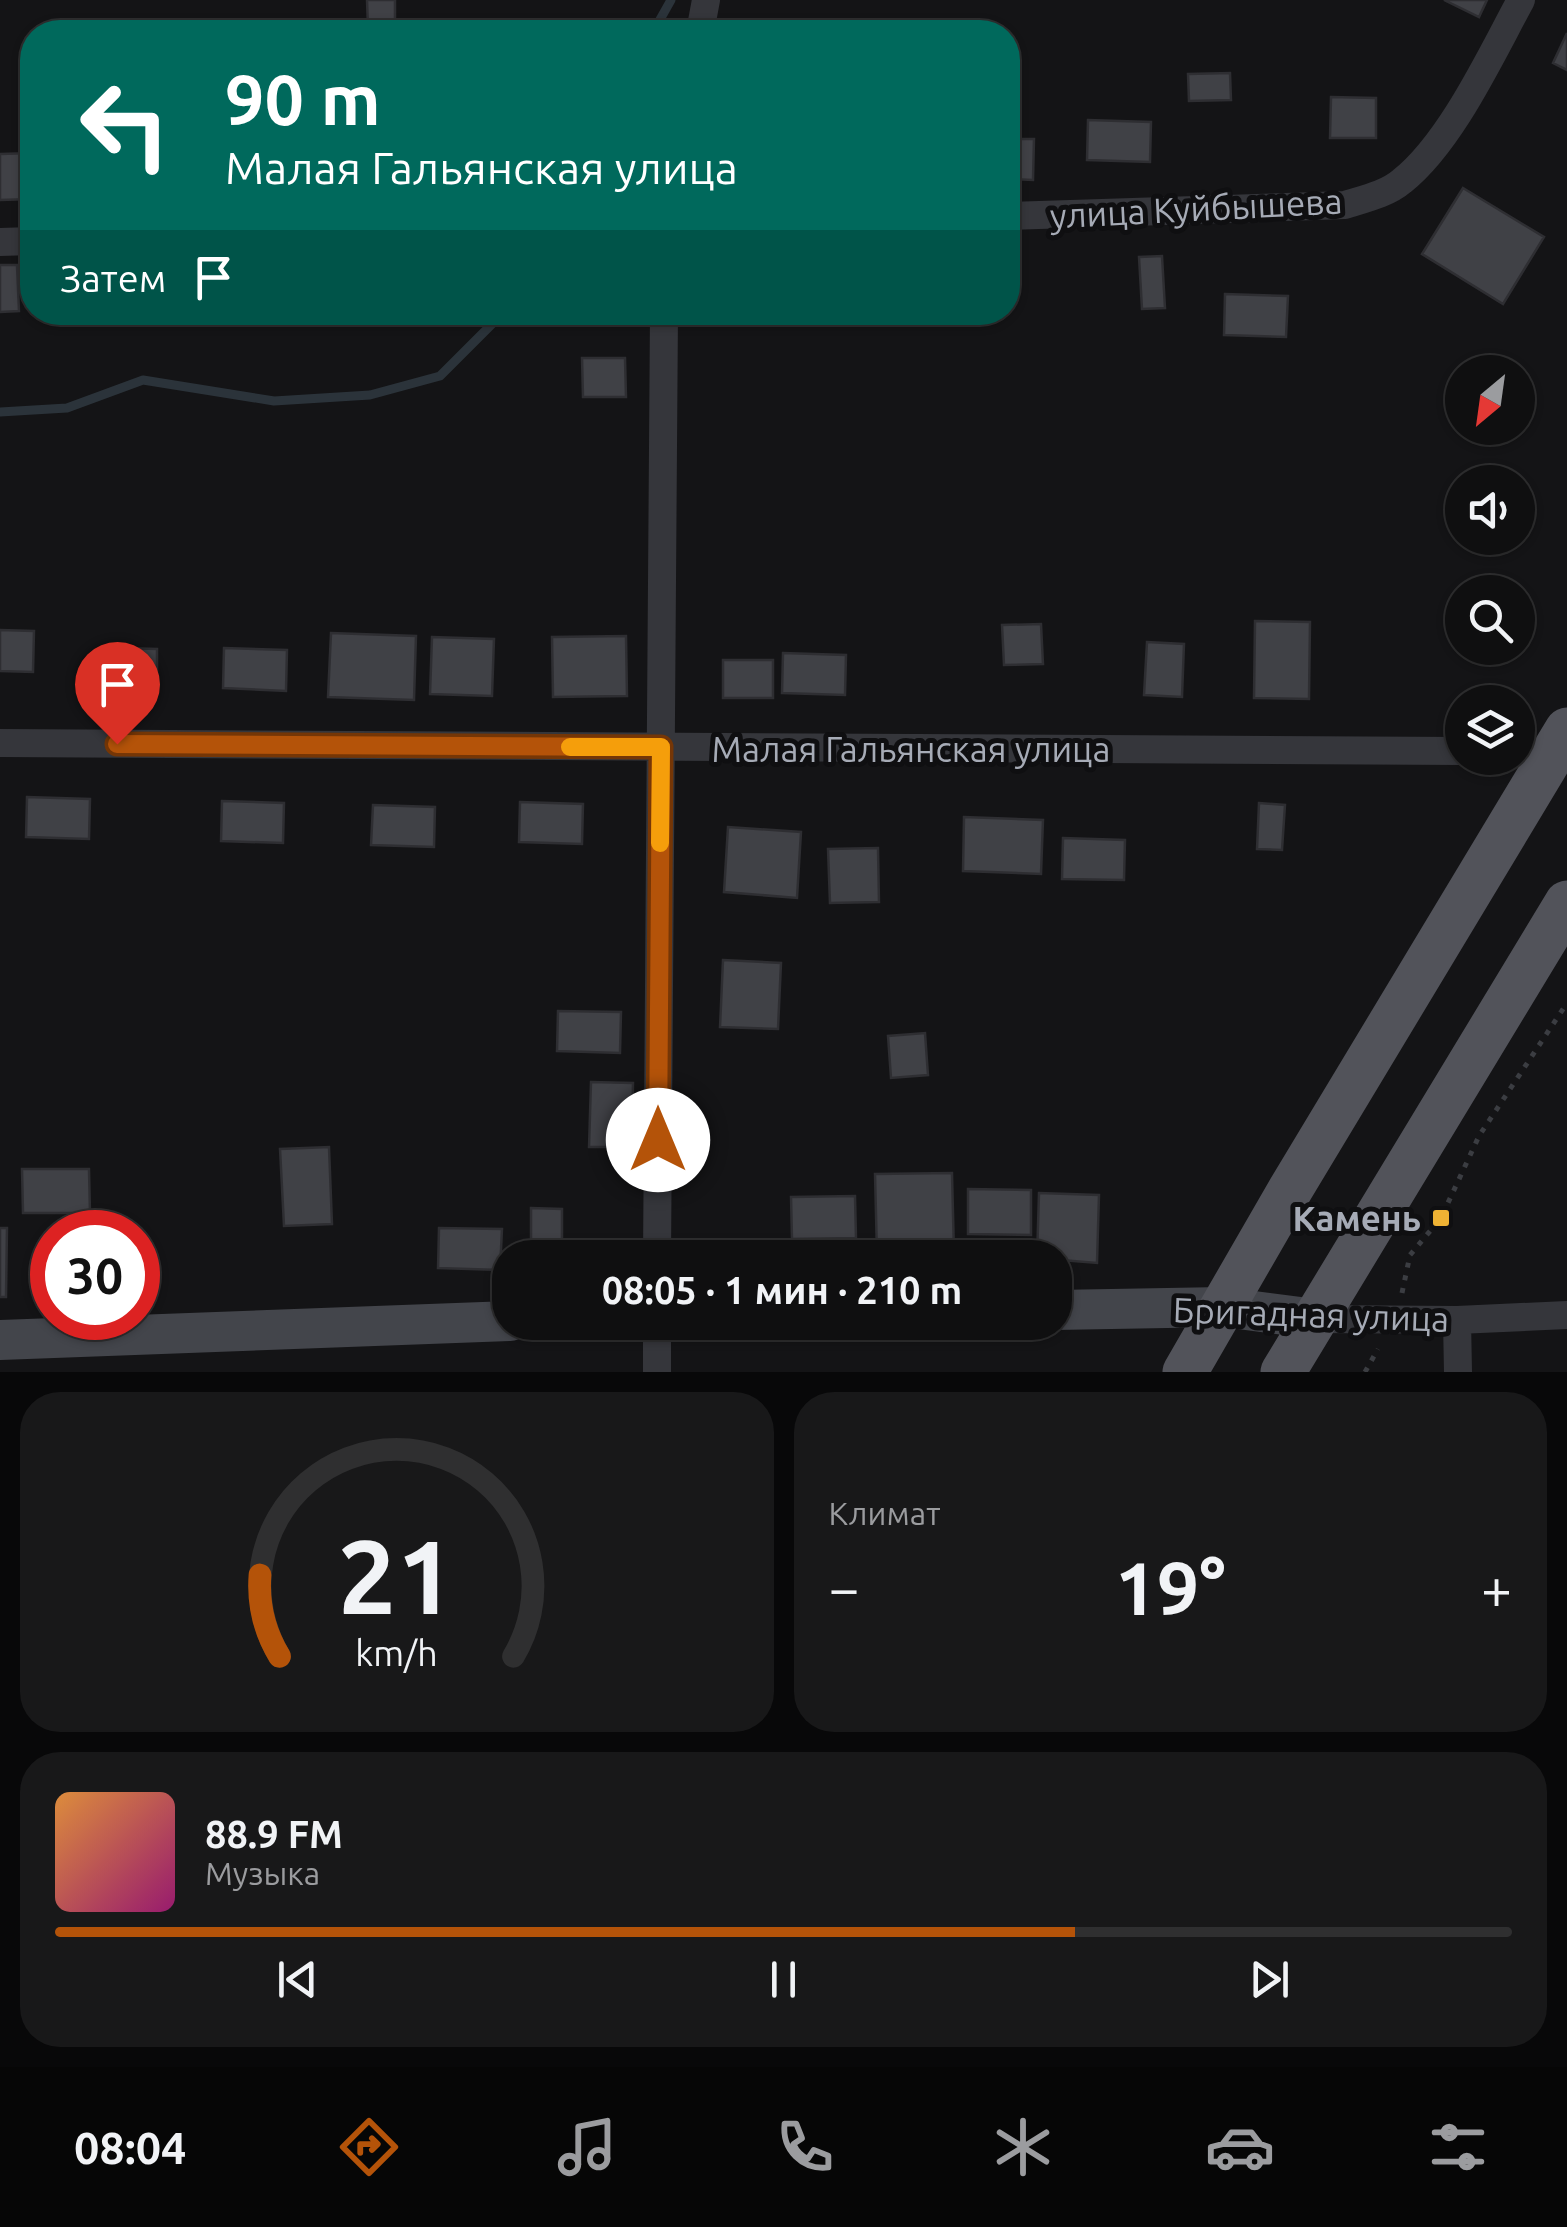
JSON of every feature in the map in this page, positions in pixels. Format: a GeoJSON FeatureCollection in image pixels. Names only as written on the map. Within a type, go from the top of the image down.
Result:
{"type":"FeatureCollection","features":[{"type":"Feature","properties":{"kind":"main road"},"geometry":{"type":"LineString","coordinates":[[1185,1372],[1546,744]]}},
{"type":"Feature","properties":{"kind":"main road"},"geometry":{"type":"LineString","coordinates":[[1284,1372],[1567,903]]}},
{"type":"Feature","properties":{"kind":"street","name":"улица Куйбышева"},"geometry":{"type":"LineString","coordinates":[[1020,216],[1345,204],[1376,195],[1402,182],[1466,102],[1520,0]]}},
{"type":"Feature","properties":{"kind":"street"},"geometry":{"type":"LineString","coordinates":[[657,1240],[664,325]]}},
{"type":"Feature","properties":{"kind":"street","name":"Малая Гальянская улица"},"geometry":{"type":"LineString","coordinates":[[0,743],[1445,752]]}},
{"type":"Feature","properties":{"kind":"street","name":"Бригадная улица"},"geometry":{"type":"LineString","coordinates":[[1072,1310],[1223,1307],[1316,1318],[1396,1320],[1567,1315]]}},
{"type":"Feature","properties":{"kind":"street"},"geometry":{"type":"LineString","coordinates":[[1458,1320],[1458,1372]]}},
{"type":"Feature","properties":{"kind":"street"},"geometry":{"type":"LineString","coordinates":[[0,1340],[492,1322]]}},
{"type":"Feature","properties":{"kind":"street"},"geometry":{"type":"LineString","coordinates":[[657,1340],[658,1372]]}},
{"type":"Feature","properties":{"kind":"path"},"geometry":{"type":"LineString","coordinates":[[1364,1372],[1396,1320],[1410,1255],[1441,1218],[1479,1136],[1567,1003]]}},
{"type":"Feature","properties":{"kind":"path"},"geometry":{"type":"LineString","coordinates":[[1399,1254],[1410,1255]]}},
{"type":"Feature","properties":{"kind":"building"},"geometry":{"type":"Polygon","coordinates":[[[367,0],[395,0],[395,20],[368,20],[367,0]]]}},
{"type":"Feature","properties":{"kind":"building"},"geometry":{"type":"Polygon","coordinates":[[[1444,0],[1487,0],[1479,17],[1444,0]]]}},
{"type":"Feature","properties":{"kind":"building"},"geometry":{"type":"Polygon","coordinates":[[[1567,33],[1567,70],[1553,63],[1567,33]]]}},
{"type":"Feature","properties":{"kind":"building"},"geometry":{"type":"Polygon","coordinates":[[[1230,73],[1231,100],[1189,101],[1188,74],[1230,73]]]}},
{"type":"Feature","properties":{"kind":"building"},"geometry":{"type":"Polygon","coordinates":[[[1331,97],[1376,98],[1376,138],[1330,138],[1331,97]]]}},
{"type":"Feature","properties":{"kind":"building"},"geometry":{"type":"Polygon","coordinates":[[[1088,120],[1151,122],[1150,162],[1087,160],[1088,120]]]}},
{"type":"Feature","properties":{"kind":"building"},"geometry":{"type":"Polygon","coordinates":[[[1020,139],[1034,139],[1033,180],[1020,179],[1020,139]]]}},
{"type":"Feature","properties":{"kind":"building"},"geometry":{"type":"Polygon","coordinates":[[[20,153],[20,199],[0,200],[0,154],[20,153]]]}},
{"type":"Feature","properties":{"kind":"building"},"geometry":{"type":"Polygon","coordinates":[[[1463,188],[1544,237],[1503,304],[1422,254],[1463,188]]]}},
{"type":"Feature","properties":{"kind":"building"},"geometry":{"type":"Polygon","coordinates":[[[1162,256],[1165,308],[1142,309],[1139,257],[1162,256]]]}},
{"type":"Feature","properties":{"kind":"building"},"geometry":{"type":"Polygon","coordinates":[[[0,265],[17,265],[19,311],[0,312],[0,265]]]}},
{"type":"Feature","properties":{"kind":"building"},"geometry":{"type":"Polygon","coordinates":[[[1225,294],[1288,296],[1286,337],[1224,335],[1225,294]]]}},
{"type":"Feature","properties":{"kind":"building"},"geometry":{"type":"Polygon","coordinates":[[[582,358],[625,358],[626,397],[583,397],[582,358]]]}},
{"type":"Feature","properties":{"kind":"building"},"geometry":{"type":"Polygon","coordinates":[[[1255,621],[1310,622],[1309,699],[1254,698],[1255,621]]]}},
{"type":"Feature","properties":{"kind":"building"},"geometry":{"type":"Polygon","coordinates":[[[1041,624],[1043,664],[1004,665],[1002,625],[1041,624]]]}},
{"type":"Feature","properties":{"kind":"building"},"geometry":{"type":"Polygon","coordinates":[[[0,630],[34,631],[33,672],[0,671],[0,630]]]}},
{"type":"Feature","properties":{"kind":"building"},"geometry":{"type":"Polygon","coordinates":[[[331,633],[416,636],[414,700],[328,697],[331,633]]]}},
{"type":"Feature","properties":{"kind":"building"},"geometry":{"type":"Polygon","coordinates":[[[626,636],[627,696],[553,697],[552,637],[626,636]]]}},
{"type":"Feature","properties":{"kind":"building"},"geometry":{"type":"Polygon","coordinates":[[[432,637],[494,639],[492,696],[430,694],[432,637]]]}},
{"type":"Feature","properties":{"kind":"building"},"geometry":{"type":"Polygon","coordinates":[[[1147,642],[1184,644],[1182,697],[1144,695],[1147,642]]]}},
{"type":"Feature","properties":{"kind":"building"},"geometry":{"type":"Polygon","coordinates":[[[121,648],[157,649],[157,694],[120,693],[121,648]]]}},
{"type":"Feature","properties":{"kind":"building"},"geometry":{"type":"Polygon","coordinates":[[[224,648],[287,650],[286,691],[223,688],[224,648]]]}},
{"type":"Feature","properties":{"kind":"building"},"geometry":{"type":"Polygon","coordinates":[[[783,653],[846,655],[845,695],[782,693],[783,653]]]}},
{"type":"Feature","properties":{"kind":"building"},"geometry":{"type":"Polygon","coordinates":[[[723,660],[773,660],[773,698],[723,698],[723,660]]]}},
{"type":"Feature","properties":{"kind":"building"},"geometry":{"type":"Polygon","coordinates":[[[27,797],[90,799],[89,839],[26,837],[27,797]]]}},
{"type":"Feature","properties":{"kind":"building"},"geometry":{"type":"Polygon","coordinates":[[[222,801],[284,803],[283,843],[221,841],[222,801]]]}},
{"type":"Feature","properties":{"kind":"building"},"geometry":{"type":"Polygon","coordinates":[[[520,802],[583,804],[582,844],[519,842],[520,802]]]}},
{"type":"Feature","properties":{"kind":"building"},"geometry":{"type":"Polygon","coordinates":[[[1259,803],[1285,805],[1282,850],[1257,849],[1259,803]]]}},
{"type":"Feature","properties":{"kind":"building"},"geometry":{"type":"Polygon","coordinates":[[[373,805],[435,807],[434,847],[371,845],[373,805]]]}},
{"type":"Feature","properties":{"kind":"building"},"geometry":{"type":"Polygon","coordinates":[[[964,817],[1043,820],[1041,874],[963,871],[964,817]]]}},
{"type":"Feature","properties":{"kind":"building"},"geometry":{"type":"Polygon","coordinates":[[[728,827],[801,832],[797,898],[724,892],[728,827]]]}},
{"type":"Feature","properties":{"kind":"building"},"geometry":{"type":"Polygon","coordinates":[[[1063,838],[1125,840],[1124,880],[1062,879],[1063,838]]]}},
{"type":"Feature","properties":{"kind":"building"},"geometry":{"type":"Polygon","coordinates":[[[878,848],[879,902],[830,903],[828,849],[878,848]]]}},
{"type":"Feature","properties":{"kind":"building"},"geometry":{"type":"Polygon","coordinates":[[[723,960],[781,963],[778,1029],[720,1027],[723,960]]]}},
{"type":"Feature","properties":{"kind":"building"},"geometry":{"type":"Polygon","coordinates":[[[558,1011],[621,1012],[620,1053],[557,1051],[558,1011]]]}},
{"type":"Feature","properties":{"kind":"building"},"geometry":{"type":"Polygon","coordinates":[[[925,1033],[928,1075],[891,1078],[888,1036],[925,1033]]]}},
{"type":"Feature","properties":{"kind":"building"},"geometry":{"type":"Polygon","coordinates":[[[591,1082],[633,1083],[632,1147],[589,1147],[591,1082]]]}},
{"type":"Feature","properties":{"kind":"building"},"geometry":{"type":"Polygon","coordinates":[[[329,1147],[332,1224],[284,1226],[280,1149],[329,1147]]]}},
{"type":"Feature","properties":{"kind":"building"},"geometry":{"type":"Polygon","coordinates":[[[22,1169],[89,1169],[90,1210],[23,1213],[22,1169]]]}},
{"type":"Feature","properties":{"kind":"building"},"geometry":{"type":"Polygon","coordinates":[[[952,1173],[954,1240],[877,1240],[875,1174],[952,1173]]]}},
{"type":"Feature","properties":{"kind":"building"},"geometry":{"type":"Polygon","coordinates":[[[968,1189],[1031,1190],[1031,1235],[968,1234],[968,1189]]]}},
{"type":"Feature","properties":{"kind":"building"},"geometry":{"type":"Polygon","coordinates":[[[1039,1193],[1099,1195],[1097,1263],[1072,1261],[1072,1240],[1038,1240],[1039,1193]]]}},
{"type":"Feature","properties":{"kind":"building"},"geometry":{"type":"Polygon","coordinates":[[[855,1196],[856,1238],[792,1239],[791,1197],[855,1196]]]}},
{"type":"Feature","properties":{"kind":"building"},"geometry":{"type":"Polygon","coordinates":[[[531,1208],[562,1209],[562,1240],[531,1240],[531,1208]]]}},
{"type":"Feature","properties":{"kind":"building"},"geometry":{"type":"Polygon","coordinates":[[[0,1228],[7,1228],[6,1297],[0,1297],[0,1228]]]}},
{"type":"Feature","properties":{"kind":"building"},"geometry":{"type":"Polygon","coordinates":[[[439,1228],[502,1229],[501,1240],[492,1240],[492,1270],[438,1268],[439,1228]]]}},
{"type":"Feature","properties":{"kind":"waterway"},"geometry":{"type":"LineString","coordinates":[[660,20],[671,0]]}},
{"type":"Feature","properties":{"kind":"waterway"},"geometry":{"type":"LineString","coordinates":[[0,412],[67,408],[143,380],[274,401],[370,395],[440,376],[491,325]]}},
{"type":"Feature","properties":{"kind":"slow traffic"},"geometry":{"type":"LineString","coordinates":[[570,747],[661,747],[660,843]]}},
{"type":"Feature","properties":{"kind":"place","name":"Камень"},"geometry":{"type":"Point","coordinates":[1441,1218]}},
{"type":"Feature","properties":{"kind":"route"},"geometry":{"type":"LineString","coordinates":[[117,744],[661,747],[658,1140]]}}]}
